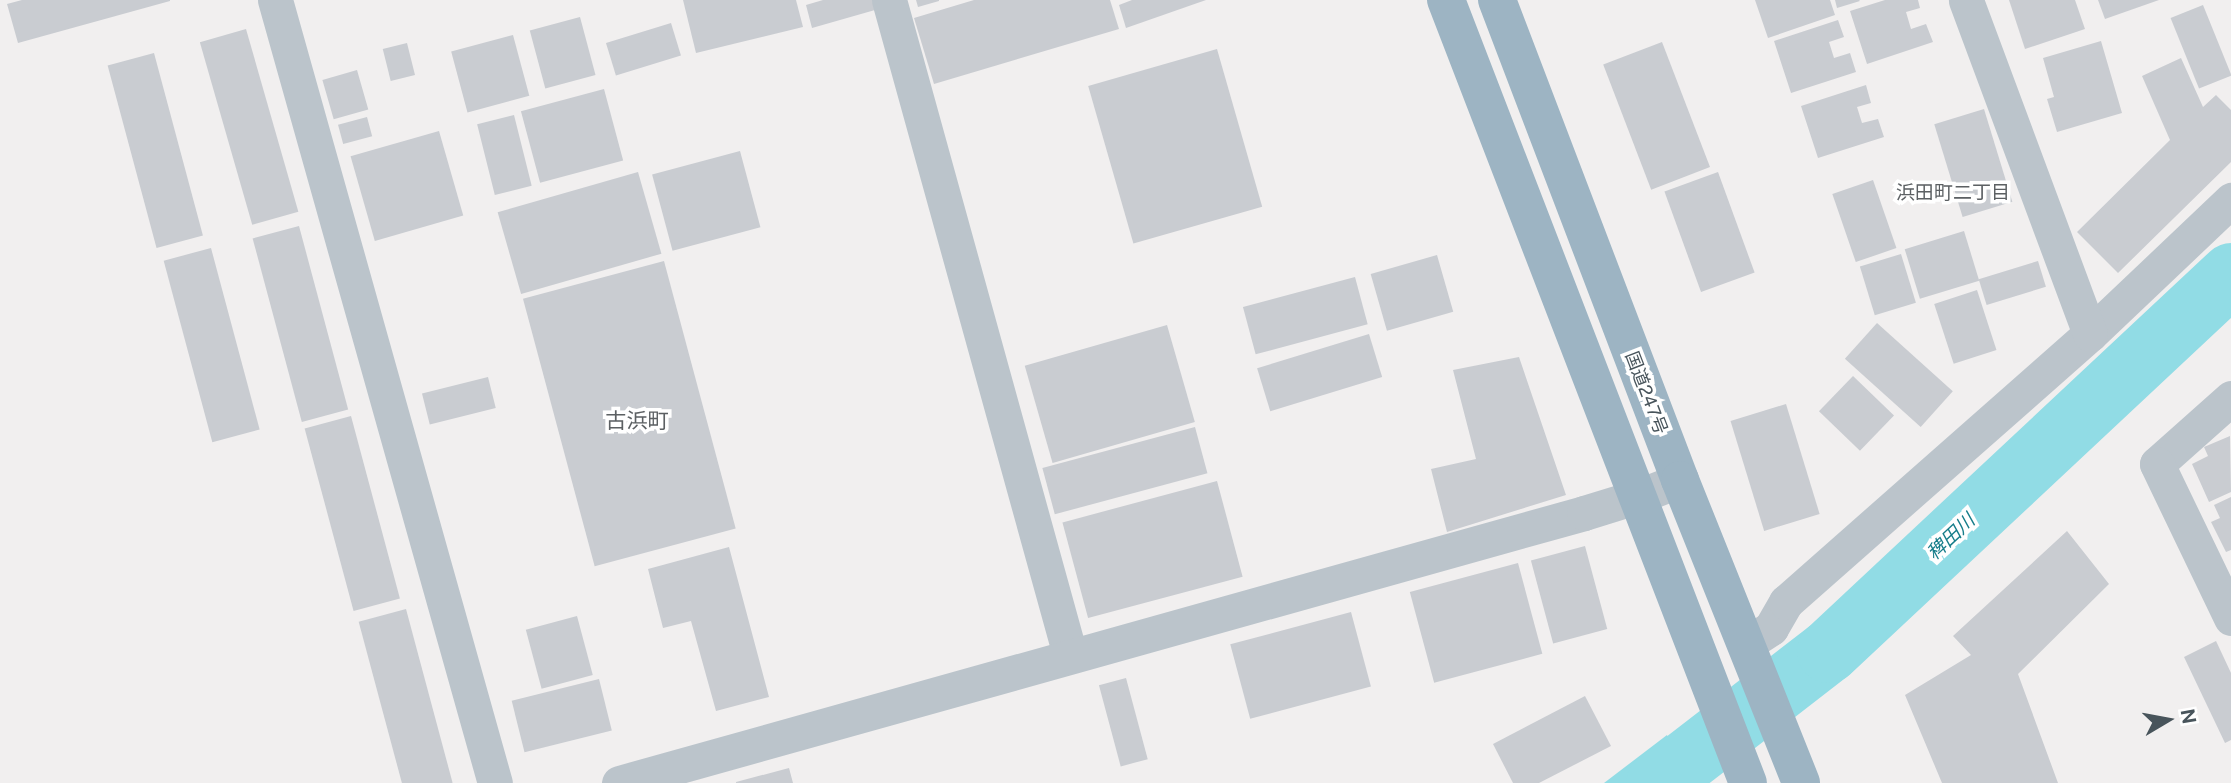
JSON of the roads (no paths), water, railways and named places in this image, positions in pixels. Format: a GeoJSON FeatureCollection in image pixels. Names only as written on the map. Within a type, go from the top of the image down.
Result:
{"type":"FeatureCollection","features":[{"type":"Feature","properties":{"kind":"highway"},"geometry":{"type":"LineString","coordinates":[[1446,0],[1748,783]]}},
{"type":"Feature","properties":{"kind":"highway","name":"国道247号"},"geometry":{"type":"LineString","coordinates":[[1497,0],[1680,480],[1796,772]]}},
{"type":"Feature","properties":{"kind":"street"},"geometry":{"type":"LineString","coordinates":[[275,0],[495,783]]}},
{"type":"Feature","properties":{"kind":"street"},"geometry":{"type":"LineString","coordinates":[[889,0],[1070,655]]}},
{"type":"Feature","properties":{"kind":"street"},"geometry":{"type":"LineString","coordinates":[[1966,0],[2090,334]]}},
{"type":"Feature","properties":{"kind":"street"},"geometry":{"type":"LineString","coordinates":[[1747,651],[1771,628],[1786,602],[2090,334],[2231,200]]}},
{"type":"Feature","properties":{"kind":"street"},"geometry":{"type":"LineString","coordinates":[[2231,398],[2157,464],[2231,618]]}},
{"type":"Feature","properties":{"kind":"street"},"geometry":{"type":"LineString","coordinates":[[619,783],[1639,496],[1680,480]]}},
{"type":"Feature","properties":{"kind":"water"},"geometry":{"type":"Polygon","coordinates":[[[1667,735],[1684,783],[1604,783],[1667,735]]]}},
{"type":"Feature","properties":{"kind":"waterway","name":"稗田川"},"geometry":{"type":"LineString","coordinates":[[1657,783],[1828,651],[2231,274]]}},
{"type":"Feature","properties":{"kind":"district","name":"浜田町二丁目"},"geometry":{"type":"Point","coordinates":[1953,193]}},
{"type":"Feature","properties":{"kind":"district","name":"古浜町"},"geometry":{"type":"Point","coordinates":[637,421]}}]}
